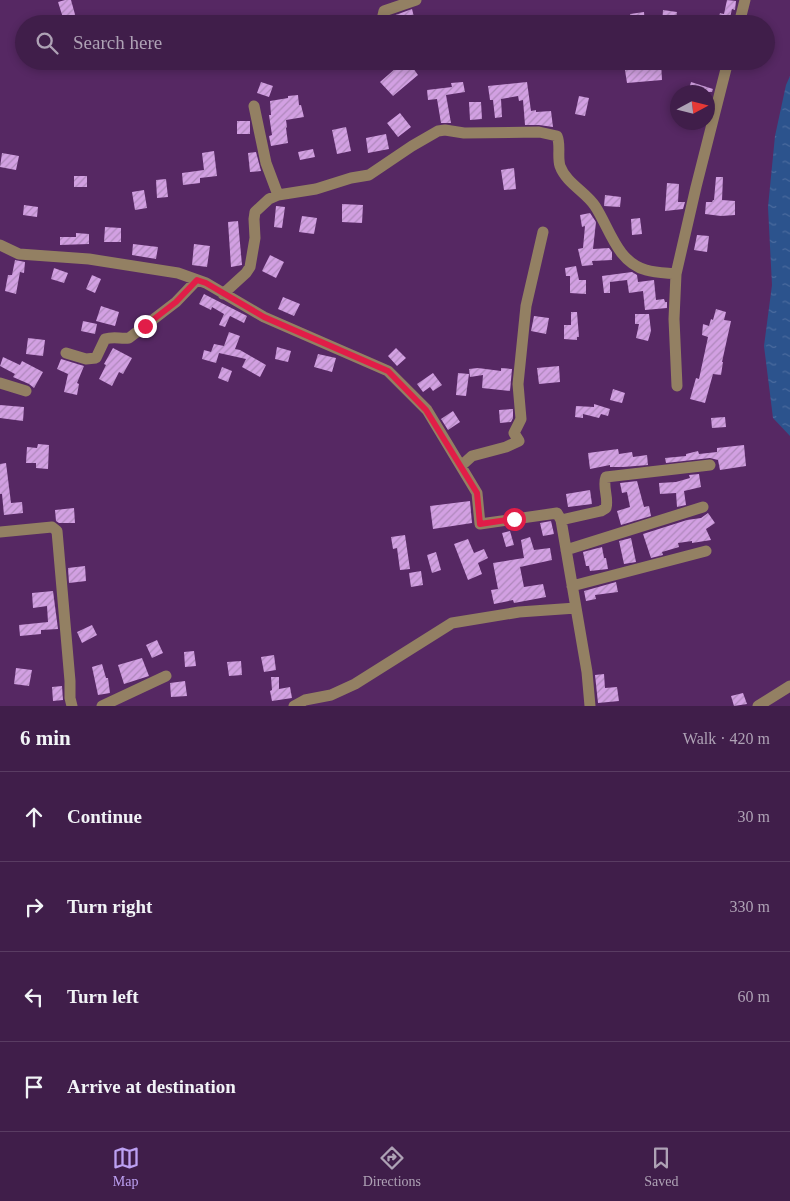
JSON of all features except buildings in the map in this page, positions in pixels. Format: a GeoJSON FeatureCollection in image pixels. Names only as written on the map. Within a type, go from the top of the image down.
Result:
{"type":"FeatureCollection","features":[{"type":"Feature","properties":{"kind":"street"},"geometry":{"type":"LineString","coordinates":[[383,15],[384,11],[416,0]]}},
{"type":"Feature","properties":{"kind":"street"},"geometry":{"type":"LineString","coordinates":[[741,15],[745,0]]}},
{"type":"Feature","properties":{"kind":"street"},"geometry":{"type":"LineString","coordinates":[[677,386],[674,319],[676,274],[726,70]]}},
{"type":"Feature","properties":{"kind":"street"},"geometry":{"type":"LineString","coordinates":[[254,106],[266,163],[278,195]]}},
{"type":"Feature","properties":{"kind":"street"},"geometry":{"type":"LineString","coordinates":[[223,294],[250,267],[255,238],[254,220],[256,212],[269,199],[278,195],[316,189],[351,178],[369,175],[412,146],[438,131],[445,130],[464,133],[539,132],[557,136],[558,155],[563,173],[595,206],[615,244],[626,259],[645,270],[676,274]]}},
{"type":"Feature","properties":{"kind":"street"},"geometry":{"type":"LineString","coordinates":[[461,466],[472,456],[506,447],[519,441],[514,432],[522,419],[518,384],[526,306],[543,232]]}},
{"type":"Feature","properties":{"kind":"street"},"geometry":{"type":"LineString","coordinates":[[0,245],[19,254],[90,259],[178,273],[206,283],[264,317],[388,371],[426,410],[461,466],[477,493],[480,524],[557,512],[561,520],[587,672],[590,706]]}},
{"type":"Feature","properties":{"kind":"street"},"geometry":{"type":"LineString","coordinates":[[66,353],[86,359],[96,358],[105,339],[113,336],[122,339],[129,338],[176,302],[197,280]]}},
{"type":"Feature","properties":{"kind":"street"},"geometry":{"type":"LineString","coordinates":[[0,383],[26,391]]}},
{"type":"Feature","properties":{"kind":"street"},"geometry":{"type":"LineString","coordinates":[[561,520],[601,511],[606,508],[604,479],[607,476],[710,465]]}},
{"type":"Feature","properties":{"kind":"street"},"geometry":{"type":"LineString","coordinates":[[566,550],[703,507]]}},
{"type":"Feature","properties":{"kind":"street"},"geometry":{"type":"LineString","coordinates":[[0,532],[52,527],[57,532],[72,706]]}},
{"type":"Feature","properties":{"kind":"street"},"geometry":{"type":"LineString","coordinates":[[572,586],[706,551]]}},
{"type":"Feature","properties":{"kind":"street"},"geometry":{"type":"LineString","coordinates":[[294,706],[305,700],[332,701],[355,684],[452,623],[519,612],[576,608]]}},
{"type":"Feature","properties":{"kind":"street"},"geometry":{"type":"LineString","coordinates":[[102,706],[166,676]]}},
{"type":"Feature","properties":{"kind":"street"},"geometry":{"type":"LineString","coordinates":[[758,706],[790,686]]}},
{"type":"Feature","properties":{"kind":"water"},"geometry":{"type":"Polygon","coordinates":[[[790,76],[790,436],[773,418],[764,346],[772,285],[768,207],[775,136],[786,85],[790,76]]]}},
{"type":"Feature","properties":{"kind":"route"},"geometry":{"type":"LineString","coordinates":[[145,326],[176,302],[197,280],[206,283],[264,317],[388,371],[426,410],[477,493],[480,524],[514,519]]}}]}
